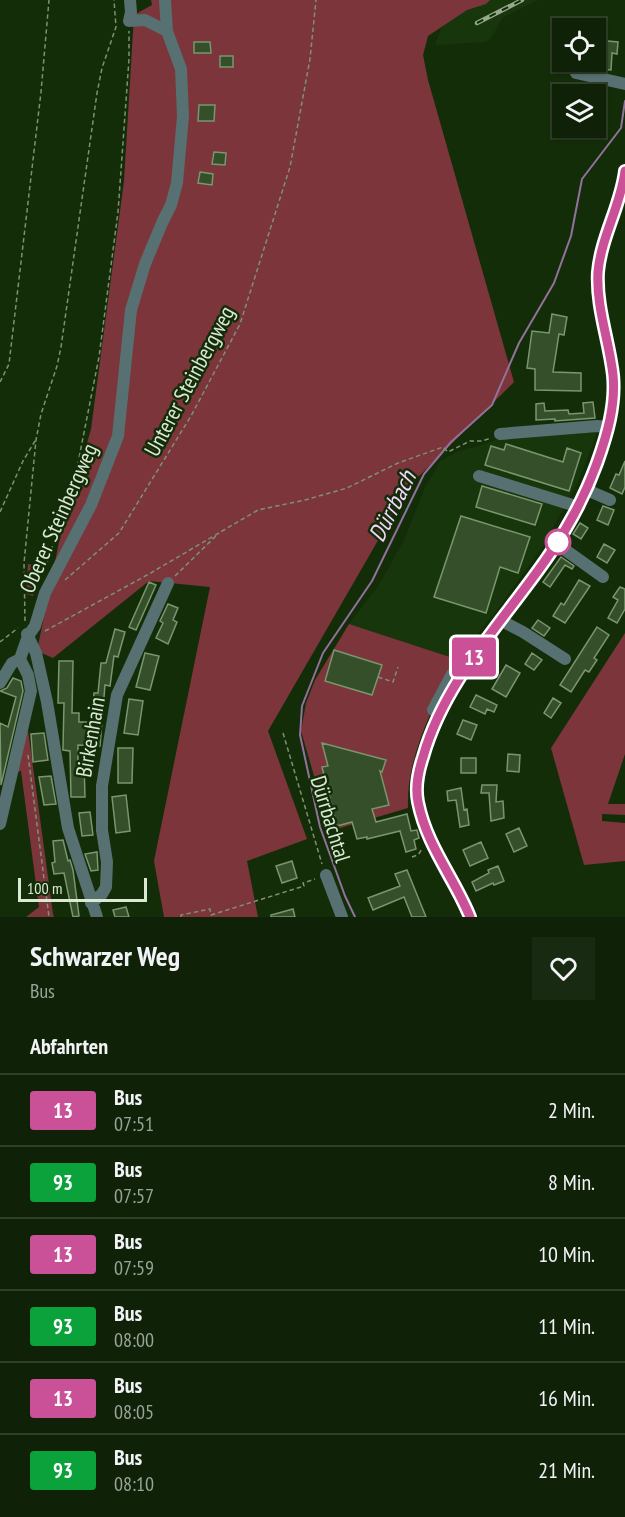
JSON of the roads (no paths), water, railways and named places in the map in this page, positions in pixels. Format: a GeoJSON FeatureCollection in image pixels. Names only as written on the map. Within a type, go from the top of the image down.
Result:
{"type":"FeatureCollection","features":[{"type":"Feature","properties":{"kind":"street"},"geometry":{"type":"LineString","coordinates":[[130,0],[129,21],[145,20],[167,30]]}},
{"type":"Feature","properties":{"kind":"street","name":"Oberer Steinbergweg"},"geometry":{"type":"LineString","coordinates":[[20,659],[26,629],[34,626],[45,593],[91,505],[118,436],[131,310],[145,264],[171,205],[177,183],[183,116],[181,69],[167,30],[165,0]]}},
{"type":"Feature","properties":{"kind":"street"},"geometry":{"type":"LineString","coordinates":[[576,73],[625,84]]}},
{"type":"Feature","properties":{"kind":"street"},"geometry":{"type":"LineString","coordinates":[[625,171],[598,271],[600,311],[617,385],[625,399]]}},
{"type":"Feature","properties":{"kind":"street"},"geometry":{"type":"LineString","coordinates":[[470,917],[429,839],[418,802],[418,773],[433,727],[465,669],[556,544],[579,507],[608,427],[617,385]]}},
{"type":"Feature","properties":{"kind":"street"},"geometry":{"type":"LineString","coordinates":[[500,434],[608,427]]}},
{"type":"Feature","properties":{"kind":"street"},"geometry":{"type":"LineString","coordinates":[[479,476],[579,507]]}},
{"type":"Feature","properties":{"kind":"street"},"geometry":{"type":"LineString","coordinates":[[587,490],[610,500]]}},
{"type":"Feature","properties":{"kind":"street"},"geometry":{"type":"LineString","coordinates":[[556,544],[603,577]]}},
{"type":"Feature","properties":{"kind":"street","name":"Birkenhain"},"geometry":{"type":"LineString","coordinates":[[91,903],[102,894],[106,887],[102,786],[117,695],[168,583]]}},
{"type":"Feature","properties":{"kind":"street"},"geometry":{"type":"LineString","coordinates":[[500,620],[565,659]]}},
{"type":"Feature","properties":{"kind":"street"},"geometry":{"type":"LineString","coordinates":[[26,629],[36,653],[47,702],[68,828],[97,917]]}},
{"type":"Feature","properties":{"kind":"street"},"geometry":{"type":"LineString","coordinates":[[0,683],[12,663],[20,659],[28,675],[31,691],[0,824]]}},
{"type":"Feature","properties":{"kind":"street","name":"Dürrbachtal"},"geometry":{"type":"LineString","coordinates":[[326,875],[342,917]]}},
{"type":"Feature","properties":{"kind":"waterway","name":"Dürrbach"},"geometry":{"type":"LineString","coordinates":[[355,917],[320,827],[300,735],[302,706],[323,653],[372,581],[424,474],[451,442],[492,405],[519,343],[554,283],[571,236],[582,179],[621,128],[625,101]]}},
{"type":"Feature","properties":{"kind":"railway"},"geometry":{"type":"LineString","coordinates":[[477,23],[522,0]]}}]}
